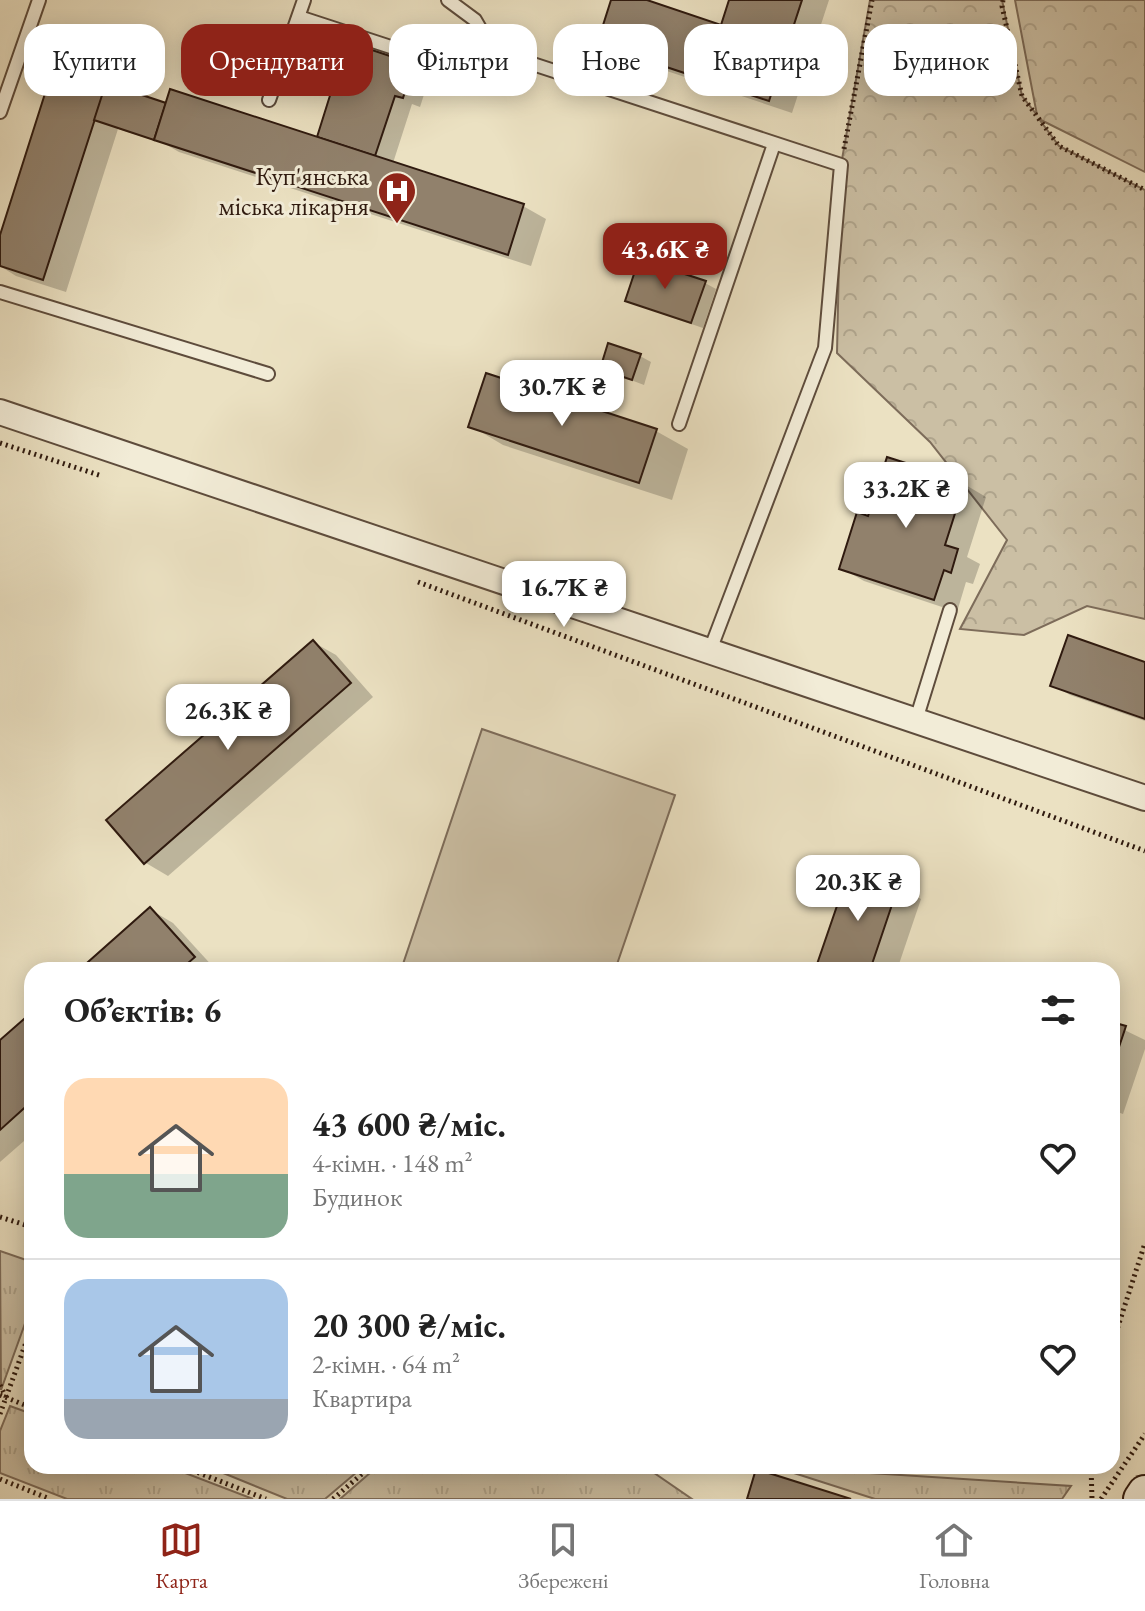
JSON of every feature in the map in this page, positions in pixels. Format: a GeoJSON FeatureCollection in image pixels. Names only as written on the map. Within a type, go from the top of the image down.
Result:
{"type":"FeatureCollection","features":[{"type":"Feature","properties":{"kind":"street"},"geometry":{"type":"LineString","coordinates":[[0,412],[1145,798]]}},
{"type":"Feature","properties":{"kind":"street"},"geometry":{"type":"LineString","coordinates":[[1141,1499],[1145,1493]]}},
{"type":"Feature","properties":{"kind":"lane"},"geometry":{"type":"LineString","coordinates":[[0,112],[39,0]]}},
{"type":"Feature","properties":{"kind":"lane"},"geometry":{"type":"LineString","coordinates":[[269,100],[304,0]]}},
{"type":"Feature","properties":{"kind":"lane"},"geometry":{"type":"LineString","coordinates":[[448,0],[477,24]]}},
{"type":"Feature","properties":{"kind":"lane"},"geometry":{"type":"LineString","coordinates":[[299,17],[389,46]]}},
{"type":"Feature","properties":{"kind":"lane"},"geometry":{"type":"LineString","coordinates":[[537,66],[841,165],[825,348],[709,653]]}},
{"type":"Feature","properties":{"kind":"lane"},"geometry":{"type":"LineString","coordinates":[[679,424],[774,144]]}},
{"type":"Feature","properties":{"kind":"lane"},"geometry":{"type":"LineString","coordinates":[[0,292],[268,374]]}},
{"type":"Feature","properties":{"kind":"lane"},"geometry":{"type":"LineString","coordinates":[[916,720],[950,610]]}},
{"type":"Feature","properties":{"kind":"path"},"geometry":{"type":"LineString","coordinates":[[841,165],[872,0]]}},
{"type":"Feature","properties":{"kind":"path"},"geometry":{"type":"LineString","coordinates":[[1002,2],[1022,96],[1059,146],[1145,190]]}},
{"type":"Feature","properties":{"kind":"path"},"geometry":{"type":"LineString","coordinates":[[0,443],[117,481]]}},
{"type":"Feature","properties":{"kind":"path"},"geometry":{"type":"LineString","coordinates":[[417,582],[1145,851]]}},
{"type":"Feature","properties":{"kind":"path"},"geometry":{"type":"LineString","coordinates":[[0,1217],[24,1224]]}},
{"type":"Feature","properties":{"kind":"path"},"geometry":{"type":"LineString","coordinates":[[1120,1320],[1145,1243]]}},
{"type":"Feature","properties":{"kind":"path"},"geometry":{"type":"LineString","coordinates":[[0,1414],[3,1396],[24,1345]]}},
{"type":"Feature","properties":{"kind":"path"},"geometry":{"type":"LineString","coordinates":[[0,1385],[3,1396]]}},
{"type":"Feature","properties":{"kind":"path"},"geometry":{"type":"LineString","coordinates":[[3,1396],[24,1405]]}},
{"type":"Feature","properties":{"kind":"path"},"geometry":{"type":"LineString","coordinates":[[1120,1471],[1145,1434]]}},
{"type":"Feature","properties":{"kind":"path"},"geometry":{"type":"LineString","coordinates":[[202,1474],[266,1499]]}},
{"type":"Feature","properties":{"kind":"path"},"geometry":{"type":"LineString","coordinates":[[333,1499],[362,1474]]}},
{"type":"Feature","properties":{"kind":"path"},"geometry":{"type":"LineString","coordinates":[[1091,1474],[1092,1499]]}},
{"type":"Feature","properties":{"kind":"path"},"geometry":{"type":"LineString","coordinates":[[1101,1499],[1118,1474]]}},
{"type":"Feature","properties":{"kind":"path"},"geometry":{"type":"LineString","coordinates":[[0,1479],[50,1499]]}},
{"type":"Feature","properties":{"kind":"green space"},"geometry":{"type":"Polygon","coordinates":[[[870,0],[1002,0],[1007,24],[866,24],[870,0]]]}},
{"type":"Feature","properties":{"kind":"green space"},"geometry":{"type":"Polygon","coordinates":[[[1015,0],[1145,0],[1145,172],[1039,119],[1059,146],[1145,190],[1145,619],[1087,606],[1024,635],[960,629],[1007,540],[930,442],[837,353],[841,165],[864,34],[864,96],[1017,96],[1017,72],[1022,96],[1037,115],[1015,0]]]}},
{"type":"Feature","properties":{"kind":"green space"},"geometry":{"type":"Polygon","coordinates":[[[482,729],[675,795],[618,962],[404,962],[482,729]]]}},
{"type":"Feature","properties":{"kind":"green space"},"geometry":{"type":"Polygon","coordinates":[[[0,1251],[24,1259],[24,1326],[1,1390],[0,1251]]]}},
{"type":"Feature","properties":{"kind":"green space"},"geometry":{"type":"Polygon","coordinates":[[[10,1406],[24,1411],[24,1474],[188,1474],[253,1499],[67,1499],[0,1473],[0,1431],[10,1406]]]}},
{"type":"Feature","properties":{"kind":"green space"},"geometry":{"type":"Polygon","coordinates":[[[226,1474],[355,1474],[325,1499],[287,1499],[226,1474]]]}},
{"type":"Feature","properties":{"kind":"green space"},"geometry":{"type":"Polygon","coordinates":[[[369,1474],[656,1474],[692,1499],[340,1499],[369,1474]]]}},
{"type":"Feature","properties":{"kind":"green space"},"geometry":{"type":"Polygon","coordinates":[[[797,1474],[885,1474],[1071,1486],[1062,1499],[875,1499],[797,1474]]]}},
{"type":"Feature","properties":{"kind":"building"},"geometry":{"type":"Polygon","coordinates":[[[611,0],[647,0],[718,24],[684,24],[684,73],[668,68],[668,24],[603,24],[611,0]]]}},
{"type":"Feature","properties":{"kind":"building"},"geometry":{"type":"Polygon","coordinates":[[[729,0],[802,0],[794,24],[721,24],[729,0]]]}},
{"type":"Feature","properties":{"kind":"building"},"geometry":{"type":"Polygon","coordinates":[[[373,50],[389,56],[389,96],[395,96],[375,156],[317,137],[330,96],[373,96],[373,50]]]}},
{"type":"Feature","properties":{"kind":"building"},"geometry":{"type":"Polygon","coordinates":[[[170,89],[181,93],[181,96],[192,96],[524,204],[508,255],[154,140],[170,89]]]}},
{"type":"Feature","properties":{"kind":"building"},"geometry":{"type":"Polygon","coordinates":[[[44,96],[102,96],[43,280],[0,266],[0,235],[44,96]]]}},
{"type":"Feature","properties":{"kind":"building"},"geometry":{"type":"Polygon","coordinates":[[[102,96],[145,96],[166,103],[154,140],[94,120],[102,96]]]}},
{"type":"Feature","properties":{"kind":"building"},"geometry":{"type":"Polygon","coordinates":[[[754,96],[771,96],[769,101],[754,96]]]}},
{"type":"Feature","properties":{"kind":"building"},"geometry":{"type":"Polygon","coordinates":[[[639,259],[706,281],[691,323],[625,301],[639,259]]]}},
{"type":"Feature","properties":{"kind":"building"},"geometry":{"type":"Polygon","coordinates":[[[608,343],[641,354],[632,380],[600,369],[608,343]]]}},
{"type":"Feature","properties":{"kind":"building"},"geometry":{"type":"Polygon","coordinates":[[[486,373],[657,429],[639,483],[468,427],[486,373]]]}},
{"type":"Feature","properties":{"kind":"building"},"geometry":{"type":"Polygon","coordinates":[[[887,457],[965,482],[945,545],[958,549],[951,573],[944,570],[934,600],[839,569],[857,512],[868,516],[887,457]]]}},
{"type":"Feature","properties":{"kind":"building"},"geometry":{"type":"Polygon","coordinates":[[[1068,635],[1145,662],[1145,719],[1050,686],[1068,635]]]}},
{"type":"Feature","properties":{"kind":"building"},"geometry":{"type":"Polygon","coordinates":[[[313,640],[351,683],[144,864],[106,820],[313,640]]]}},
{"type":"Feature","properties":{"kind":"building"},"geometry":{"type":"Polygon","coordinates":[[[850,868],[899,884],[873,962],[818,962],[850,868]]]}},
{"type":"Feature","properties":{"kind":"building"},"geometry":{"type":"Polygon","coordinates":[[[150,907],[195,957],[189,962],[88,962],[150,907]]]}},
{"type":"Feature","properties":{"kind":"building"},"geometry":{"type":"Polygon","coordinates":[[[24,1019],[24,1108],[0,1130],[0,1040],[24,1019]]]}},
{"type":"Feature","properties":{"kind":"building"},"geometry":{"type":"Polygon","coordinates":[[[1120,1024],[1126,1026],[1120,1044],[1120,1024]]]}},
{"type":"Feature","properties":{"kind":"building"},"geometry":{"type":"Polygon","coordinates":[[[754,1474],[772,1474],[851,1499],[747,1499],[754,1474]]]}},
{"type":"Feature","properties":{"kind":"place","name":"Куп'янська міська лікарня"},"geometry":{"type":"Point","coordinates":[397,225]}}]}
